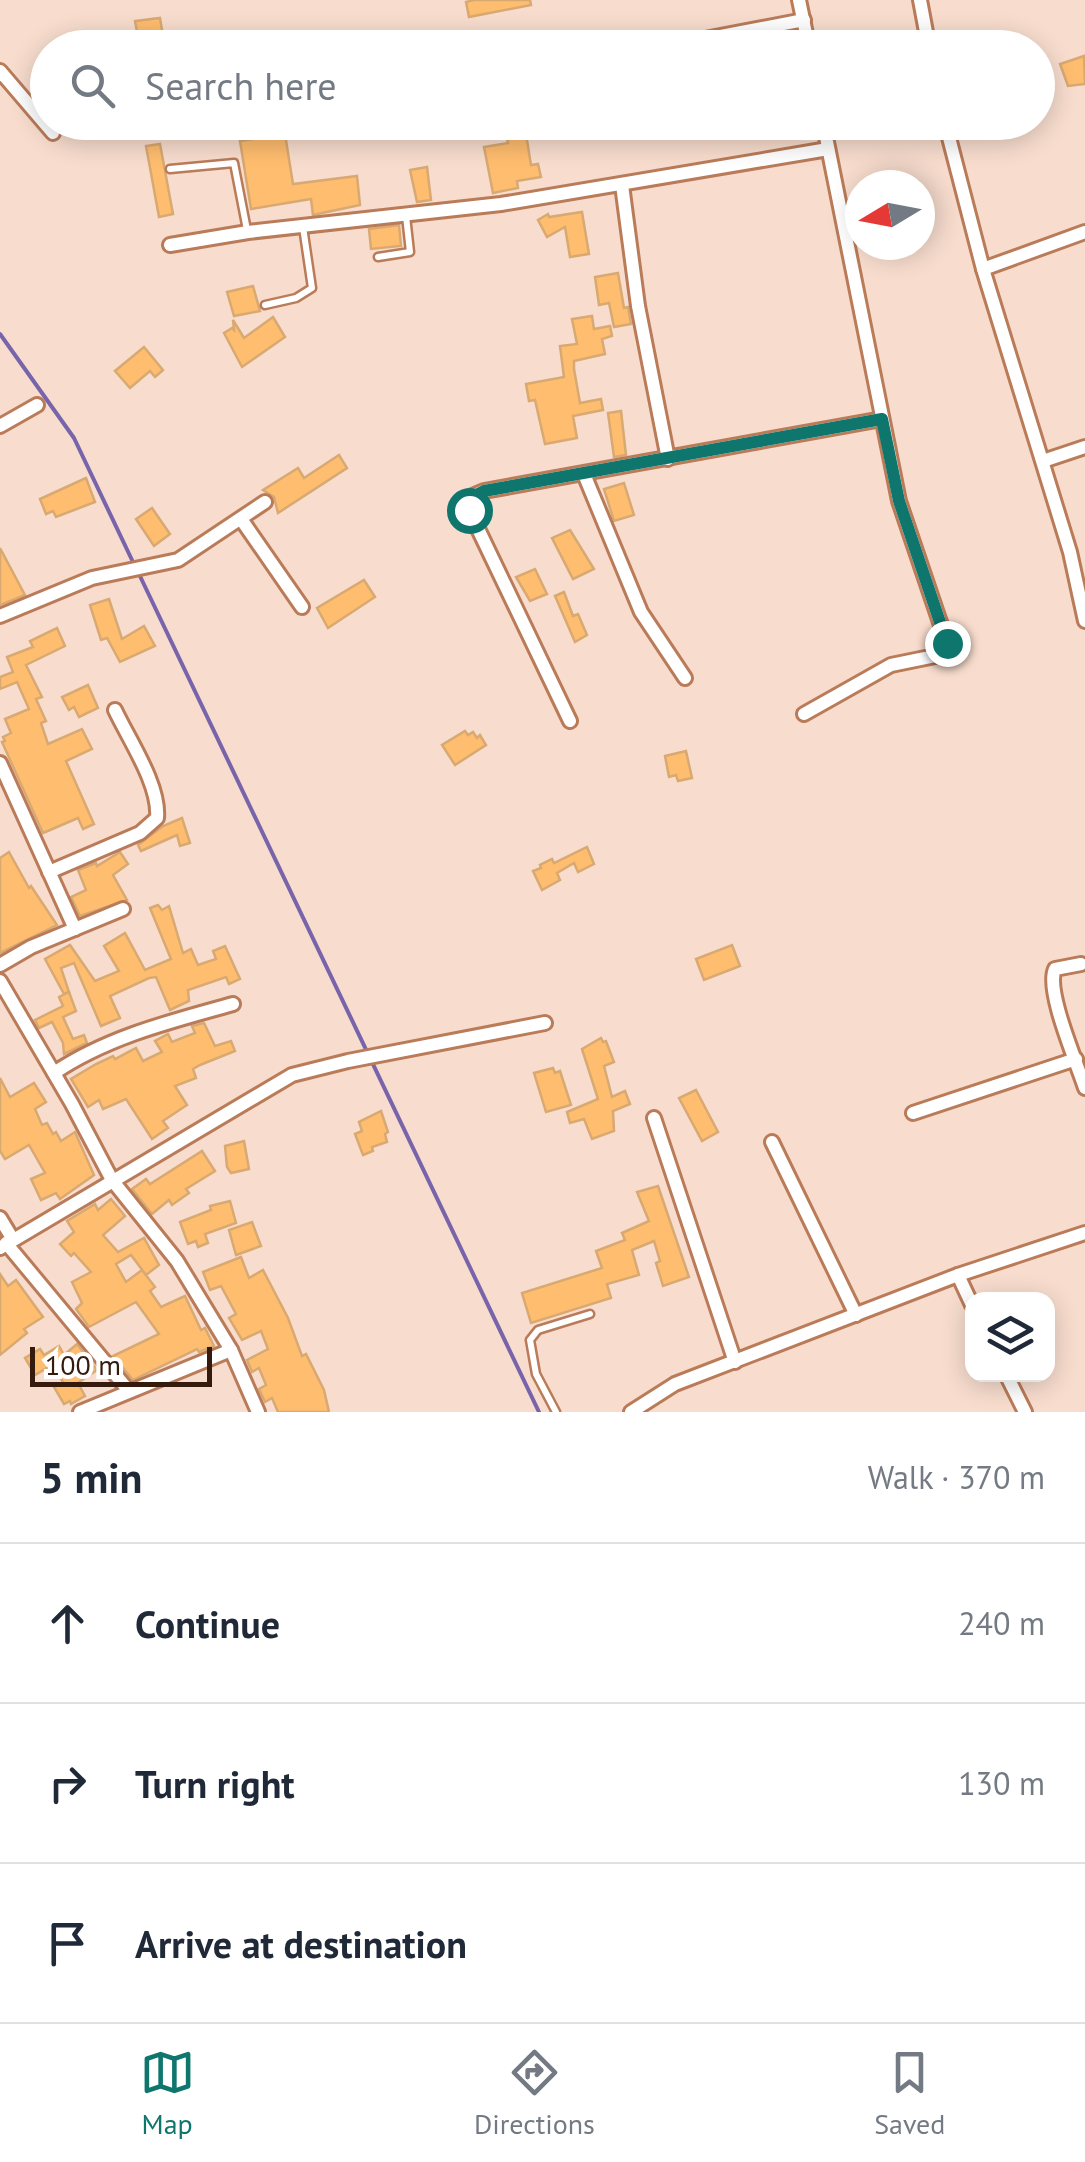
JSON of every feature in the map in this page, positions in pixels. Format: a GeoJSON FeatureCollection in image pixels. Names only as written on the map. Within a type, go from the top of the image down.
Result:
{"type":"FeatureCollection","features":[{"type":"Feature","properties":{"kind":"street"},"geometry":{"type":"LineString","coordinates":[[799,0],[806,30]]}},
{"type":"Feature","properties":{"kind":"street"},"geometry":{"type":"LineString","coordinates":[[920,0],[926,30]]}},
{"type":"Feature","properties":{"kind":"street"},"geometry":{"type":"LineString","coordinates":[[752,30],[804,20]]}},
{"type":"Feature","properties":{"kind":"street"},"geometry":{"type":"LineString","coordinates":[[0,70],[30,106]]}},
{"type":"Feature","properties":{"kind":"street"},"geometry":{"type":"LineString","coordinates":[[804,714],[891,666],[940,655],[946,650],[945,633],[899,501],[826,140]]}},
{"type":"Feature","properties":{"kind":"street"},"geometry":{"type":"LineString","coordinates":[[950,140],[983,270],[1083,593],[1085,621]]}},
{"type":"Feature","properties":{"kind":"street"},"geometry":{"type":"LineString","coordinates":[[170,245],[248,232],[501,204],[828,148]]}},
{"type":"Feature","properties":{"kind":"street"},"geometry":{"type":"LineString","coordinates":[[622,185],[638,306],[668,459]]}},
{"type":"Feature","properties":{"kind":"street"},"geometry":{"type":"LineString","coordinates":[[983,270],[1085,232]]}},
{"type":"Feature","properties":{"kind":"street"},"geometry":{"type":"LineString","coordinates":[[0,426],[37,405]]}},
{"type":"Feature","properties":{"kind":"street"},"geometry":{"type":"LineString","coordinates":[[570,722],[468,502],[484,491],[882,419]]}},
{"type":"Feature","properties":{"kind":"street"},"geometry":{"type":"LineString","coordinates":[[1044,461],[1085,447]]}},
{"type":"Feature","properties":{"kind":"street"},"geometry":{"type":"LineString","coordinates":[[584,474],[641,612],[685,678]]}},
{"type":"Feature","properties":{"kind":"street"},"geometry":{"type":"LineString","coordinates":[[0,616],[92,578],[178,560],[265,502]]}},
{"type":"Feature","properties":{"kind":"street"},"geometry":{"type":"LineString","coordinates":[[242,518],[302,607]]}},
{"type":"Feature","properties":{"kind":"street"},"geometry":{"type":"LineString","coordinates":[[49,872],[140,833],[156,818],[150,780],[115,710]]}},
{"type":"Feature","properties":{"kind":"street"},"geometry":{"type":"LineString","coordinates":[[0,763],[75,930]]}},
{"type":"Feature","properties":{"kind":"street"},"geometry":{"type":"LineString","coordinates":[[0,965],[31,947],[123,909]]}},
{"type":"Feature","properties":{"kind":"street"},"geometry":{"type":"LineString","coordinates":[[1081,964],[1056,969],[1052,976],[1085,1088]]}},
{"type":"Feature","properties":{"kind":"street"},"geometry":{"type":"LineString","coordinates":[[0,981],[112,1180],[176,1261],[232,1350],[258,1412]]}},
{"type":"Feature","properties":{"kind":"street"},"geometry":{"type":"LineString","coordinates":[[54,1073],[139,1032],[234,1004]]}},
{"type":"Feature","properties":{"kind":"street"},"geometry":{"type":"LineString","coordinates":[[6,1243],[292,1075],[378,1054],[544,1023]]}},
{"type":"Feature","properties":{"kind":"street"},"geometry":{"type":"LineString","coordinates":[[913,1113],[1076,1059]]}},
{"type":"Feature","properties":{"kind":"street"},"geometry":{"type":"LineString","coordinates":[[654,1118],[736,1362]]}},
{"type":"Feature","properties":{"kind":"street"},"geometry":{"type":"LineString","coordinates":[[772,1142],[856,1314]]}},
{"type":"Feature","properties":{"kind":"street"},"geometry":{"type":"LineString","coordinates":[[0,1218],[6,1243],[129,1391]]}},
{"type":"Feature","properties":{"kind":"street"},"geometry":{"type":"LineString","coordinates":[[631,1412],[675,1384],[958,1275],[1085,1233]]}},
{"type":"Feature","properties":{"kind":"street"},"geometry":{"type":"LineString","coordinates":[[958,1275],[966,1292]]}},
{"type":"Feature","properties":{"kind":"street"},"geometry":{"type":"LineString","coordinates":[[80,1412],[232,1350]]}},
{"type":"Feature","properties":{"kind":"street"},"geometry":{"type":"LineString","coordinates":[[1010,1382],[1025,1412]]}},
{"type":"Feature","properties":{"kind":"lane"},"geometry":{"type":"LineString","coordinates":[[170,169],[234,163],[248,232]]}},
{"type":"Feature","properties":{"kind":"lane"},"geometry":{"type":"LineString","coordinates":[[378,257],[410,252],[406,215]]}},
{"type":"Feature","properties":{"kind":"lane"},"geometry":{"type":"LineString","coordinates":[[265,305],[296,298],[312,288],[303,226]]}},
{"type":"Feature","properties":{"kind":"lane"},"geometry":{"type":"LineString","coordinates":[[556,1412],[536,1374],[530,1340],[538,1330],[590,1314]]}},
{"type":"Feature","properties":{"kind":"building"},"geometry":{"type":"Polygon","coordinates":[[[530,0],[531,5],[469,17],[466,2],[530,0]]]}},
{"type":"Feature","properties":{"kind":"building"},"geometry":{"type":"Polygon","coordinates":[[[160,18],[162,30],[137,30],[135,21],[160,18]]]}},
{"type":"Feature","properties":{"kind":"building"},"geometry":{"type":"Polygon","coordinates":[[[1084,56],[1085,84],[1068,86],[1060,64],[1084,56]]]}},
{"type":"Feature","properties":{"kind":"building"},"geometry":{"type":"Polygon","coordinates":[[[286,140],[293,184],[357,176],[360,205],[313,215],[311,199],[251,209],[240,141],[286,140]]]}},
{"type":"Feature","properties":{"kind":"building"},"geometry":{"type":"Polygon","coordinates":[[[507,140],[527,140],[531,165],[538,164],[541,177],[517,181],[518,188],[493,193],[484,147],[508,143],[507,140]]]}},
{"type":"Feature","properties":{"kind":"building"},"geometry":{"type":"Polygon","coordinates":[[[160,144],[173,214],[159,217],[146,146],[160,144]]]}},
{"type":"Feature","properties":{"kind":"building"},"geometry":{"type":"Polygon","coordinates":[[[427,167],[431,200],[417,202],[410,170],[427,167]]]}},
{"type":"Feature","properties":{"kind":"building"},"geometry":{"type":"Polygon","coordinates":[[[582,212],[589,254],[570,257],[565,227],[547,237],[538,220],[548,214],[549,217],[582,212]]]}},
{"type":"Feature","properties":{"kind":"building"},"geometry":{"type":"Polygon","coordinates":[[[399,225],[401,246],[371,249],[369,229],[399,225]]]}},
{"type":"Feature","properties":{"kind":"building"},"geometry":{"type":"Polygon","coordinates":[[[618,273],[631,324],[614,327],[609,303],[599,305],[595,277],[618,273]]]}},
{"type":"Feature","properties":{"kind":"building"},"geometry":{"type":"Polygon","coordinates":[[[253,286],[260,311],[234,316],[227,292],[253,286]]]}},
{"type":"Feature","properties":{"kind":"building"},"geometry":{"type":"Polygon","coordinates":[[[592,316],[594,329],[610,326],[612,336],[602,339],[605,354],[574,361],[574,369],[580,403],[601,399],[603,410],[573,416],[577,438],[545,444],[535,400],[529,401],[526,384],[564,377],[560,346],[577,344],[572,319],[592,316]]]}},
{"type":"Feature","properties":{"kind":"building"},"geometry":{"type":"Polygon","coordinates":[[[273,317],[285,337],[242,367],[224,333],[234,330],[233,320],[244,338],[273,317]]]}},
{"type":"Feature","properties":{"kind":"building"},"geometry":{"type":"Polygon","coordinates":[[[144,347],[163,370],[155,377],[150,371],[130,388],[115,371],[144,347]]]}},
{"type":"Feature","properties":{"kind":"building"},"geometry":{"type":"Polygon","coordinates":[[[621,411],[626,455],[614,457],[608,413],[621,411]]]}},
{"type":"Feature","properties":{"kind":"building"},"geometry":{"type":"Polygon","coordinates":[[[339,455],[347,468],[278,513],[274,497],[263,490],[298,468],[304,478],[339,455]]]}},
{"type":"Feature","properties":{"kind":"building"},"geometry":{"type":"Polygon","coordinates":[[[86,478],[95,502],[56,517],[53,511],[46,514],[40,499],[86,478]]]}},
{"type":"Feature","properties":{"kind":"building"},"geometry":{"type":"Polygon","coordinates":[[[624,483],[634,515],[614,521],[604,489],[624,483]]]}},
{"type":"Feature","properties":{"kind":"building"},"geometry":{"type":"Polygon","coordinates":[[[152,508],[170,534],[154,546],[136,519],[152,508]]]}},
{"type":"Feature","properties":{"kind":"building"},"geometry":{"type":"Polygon","coordinates":[[[570,530],[594,569],[573,579],[552,538],[570,530]]]}},
{"type":"Feature","properties":{"kind":"building"},"geometry":{"type":"Polygon","coordinates":[[[0,548],[25,595],[0,605],[0,548]]]}},
{"type":"Feature","properties":{"kind":"building"},"geometry":{"type":"Polygon","coordinates":[[[535,569],[547,594],[530,601],[516,577],[535,569]]]}},
{"type":"Feature","properties":{"kind":"building"},"geometry":{"type":"Polygon","coordinates":[[[364,580],[375,597],[328,628],[317,608],[364,580]]]}},
{"type":"Feature","properties":{"kind":"building"},"geometry":{"type":"Polygon","coordinates":[[[564,592],[573,616],[578,614],[587,635],[575,642],[555,596],[564,592]]]}},
{"type":"Feature","properties":{"kind":"building"},"geometry":{"type":"Polygon","coordinates":[[[109,599],[122,639],[144,626],[155,646],[120,662],[107,638],[101,640],[90,605],[109,599]]]}},
{"type":"Feature","properties":{"kind":"building"},"geometry":{"type":"Polygon","coordinates":[[[57,628],[65,646],[26,665],[42,697],[36,699],[46,721],[41,723],[48,744],[82,729],[92,749],[66,761],[94,824],[83,829],[78,818],[43,833],[2,742],[11,733],[5,719],[29,709],[17,682],[0,689],[0,677],[13,672],[7,657],[33,647],[30,641],[57,628]]]}},
{"type":"Feature","properties":{"kind":"building"},"geometry":{"type":"Polygon","coordinates":[[[88,685],[98,708],[79,717],[74,707],[69,710],[62,697],[88,685]]]}},
{"type":"Feature","properties":{"kind":"building"},"geometry":{"type":"Polygon","coordinates":[[[465,731],[468,735],[473,732],[477,738],[480,735],[486,745],[455,765],[442,745],[465,731]]]}},
{"type":"Feature","properties":{"kind":"building"},"geometry":{"type":"Polygon","coordinates":[[[686,751],[692,778],[678,781],[676,775],[669,777],[665,756],[686,751]]]}},
{"type":"Feature","properties":{"kind":"building"},"geometry":{"type":"Polygon","coordinates":[[[182,818],[190,843],[180,846],[177,835],[141,851],[138,845],[163,826],[182,818]]]}},
{"type":"Feature","properties":{"kind":"building"},"geometry":{"type":"Polygon","coordinates":[[[587,847],[594,864],[578,872],[574,863],[557,873],[560,880],[542,890],[533,871],[552,859],[554,863],[587,847]]]}},
{"type":"Feature","properties":{"kind":"building"},"geometry":{"type":"Polygon","coordinates":[[[9,852],[29,888],[57,925],[0,953],[0,858],[9,852]]]}},
{"type":"Feature","properties":{"kind":"building"},"geometry":{"type":"Polygon","coordinates":[[[120,852],[128,864],[113,875],[127,900],[80,916],[71,897],[86,890],[78,870],[96,863],[97,866],[120,852]]]}},
{"type":"Feature","properties":{"kind":"building"},"geometry":{"type":"Polygon","coordinates":[[[158,905],[162,910],[169,906],[183,953],[191,949],[198,965],[216,959],[213,951],[225,946],[240,979],[229,984],[226,977],[188,990],[189,1001],[170,1010],[156,977],[149,978],[110,996],[120,1018],[101,1026],[74,963],[61,968],[69,992],[64,994],[45,959],[70,945],[95,981],[119,971],[104,946],[125,933],[145,970],[171,959],[150,908],[158,905]]]}},
{"type":"Feature","properties":{"kind":"building"},"geometry":{"type":"Polygon","coordinates":[[[732,945],[740,966],[704,980],[696,959],[732,945]]]}},
{"type":"Feature","properties":{"kind":"building"},"geometry":{"type":"Polygon","coordinates":[[[69,992],[76,1011],[63,1017],[73,1039],[84,1035],[87,1043],[64,1054],[52,1022],[39,1028],[35,1020],[63,1006],[59,997],[69,992]]]}},
{"type":"Feature","properties":{"kind":"building"},"geometry":{"type":"Polygon","coordinates":[[[204,1023],[215,1046],[231,1041],[235,1051],[193,1069],[196,1078],[175,1086],[187,1105],[163,1121],[168,1128],[152,1139],[126,1099],[103,1109],[99,1100],[88,1107],[71,1079],[136,1048],[143,1061],[162,1052],[155,1041],[168,1034],[172,1042],[195,1033],[192,1026],[204,1023]]]}},
{"type":"Feature","properties":{"kind":"building"},"geometry":{"type":"Polygon","coordinates":[[[601,1038],[614,1062],[604,1066],[612,1097],[625,1091],[630,1104],[613,1111],[614,1131],[592,1139],[584,1119],[570,1123],[567,1112],[598,1099],[582,1049],[601,1038]]]}},
{"type":"Feature","properties":{"kind":"building"},"geometry":{"type":"Polygon","coordinates":[[[553,1068],[555,1073],[560,1071],[571,1105],[546,1112],[534,1073],[553,1068]]]}},
{"type":"Feature","properties":{"kind":"building"},"geometry":{"type":"Polygon","coordinates":[[[0,1078],[10,1097],[34,1083],[46,1102],[35,1109],[42,1125],[47,1123],[61,1141],[75,1132],[94,1175],[60,1199],[56,1193],[41,1200],[31,1179],[45,1173],[29,1145],[5,1159],[0,1151],[0,1078]]]}},
{"type":"Feature","properties":{"kind":"building"},"geometry":{"type":"Polygon","coordinates":[[[696,1090],[718,1132],[702,1141],[679,1098],[696,1090]]]}},
{"type":"Feature","properties":{"kind":"building"},"geometry":{"type":"Polygon","coordinates":[[[381,1111],[387,1142],[363,1155],[355,1134],[362,1131],[359,1122],[381,1111]]]}},
{"type":"Feature","properties":{"kind":"building"},"geometry":{"type":"Polygon","coordinates":[[[244,1141],[249,1169],[231,1173],[225,1146],[244,1141]]]}},
{"type":"Feature","properties":{"kind":"building"},"geometry":{"type":"Polygon","coordinates":[[[202,1151],[215,1171],[186,1189],[189,1193],[172,1205],[169,1200],[152,1214],[132,1189],[146,1179],[150,1184],[202,1151]]]}},
{"type":"Feature","properties":{"kind":"building"},"geometry":{"type":"Polygon","coordinates":[[[658,1186],[689,1277],[663,1286],[654,1241],[632,1250],[639,1275],[607,1284],[611,1298],[531,1323],[522,1293],[602,1268],[596,1251],[625,1240],[622,1233],[649,1221],[637,1192],[658,1186]]]}},
{"type":"Feature","properties":{"kind":"building"},"geometry":{"type":"Polygon","coordinates":[[[111,1199],[125,1216],[103,1235],[118,1252],[144,1238],[159,1265],[146,1275],[131,1255],[116,1264],[126,1282],[142,1270],[155,1287],[150,1291],[161,1307],[185,1296],[201,1330],[205,1328],[214,1346],[199,1352],[197,1349],[133,1380],[113,1356],[159,1334],[136,1302],[89,1327],[76,1309],[82,1303],[72,1282],[91,1272],[60,1244],[74,1232],[67,1221],[95,1204],[98,1210],[111,1199]]]}},
{"type":"Feature","properties":{"kind":"building"},"geometry":{"type":"Polygon","coordinates":[[[230,1201],[236,1223],[205,1234],[208,1243],[198,1247],[196,1241],[188,1244],[180,1222],[211,1210],[210,1206],[230,1201]]]}},
{"type":"Feature","properties":{"kind":"building"},"geometry":{"type":"Polygon","coordinates":[[[252,1222],[261,1246],[236,1255],[229,1230],[252,1222]]]}},
{"type":"Feature","properties":{"kind":"building"},"geometry":{"type":"Polygon","coordinates":[[[241,1257],[249,1278],[263,1270],[302,1356],[306,1354],[324,1390],[329,1412],[278,1412],[272,1398],[265,1402],[259,1389],[266,1385],[259,1368],[252,1372],[247,1360],[268,1349],[261,1331],[242,1340],[229,1318],[236,1314],[221,1286],[210,1290],[203,1272],[241,1257]]]}},
{"type":"Feature","properties":{"kind":"building"},"geometry":{"type":"Polygon","coordinates":[[[0,1274],[8,1286],[16,1280],[43,1317],[24,1329],[27,1333],[0,1355],[0,1274]]]}},
{"type":"Feature","properties":{"kind":"building"},"geometry":{"type":"Polygon","coordinates":[[[77,1344],[97,1370],[78,1383],[85,1396],[64,1404],[54,1387],[63,1382],[52,1365],[35,1375],[25,1358],[40,1349],[44,1355],[59,1346],[64,1355],[77,1344]]]}},
{"type":"Feature","properties":{"kind":"waterway"},"geometry":{"type":"LineString","coordinates":[[0,334],[74,438],[132,560]]}},
{"type":"Feature","properties":{"kind":"waterway"},"geometry":{"type":"LineString","coordinates":[[139,574],[539,1412]]}},
{"type":"Feature","properties":{"kind":"route"},"geometry":{"type":"LineString","coordinates":[[469,510],[470,498],[484,491],[882,419],[899,501],[947,643]]}}]}
